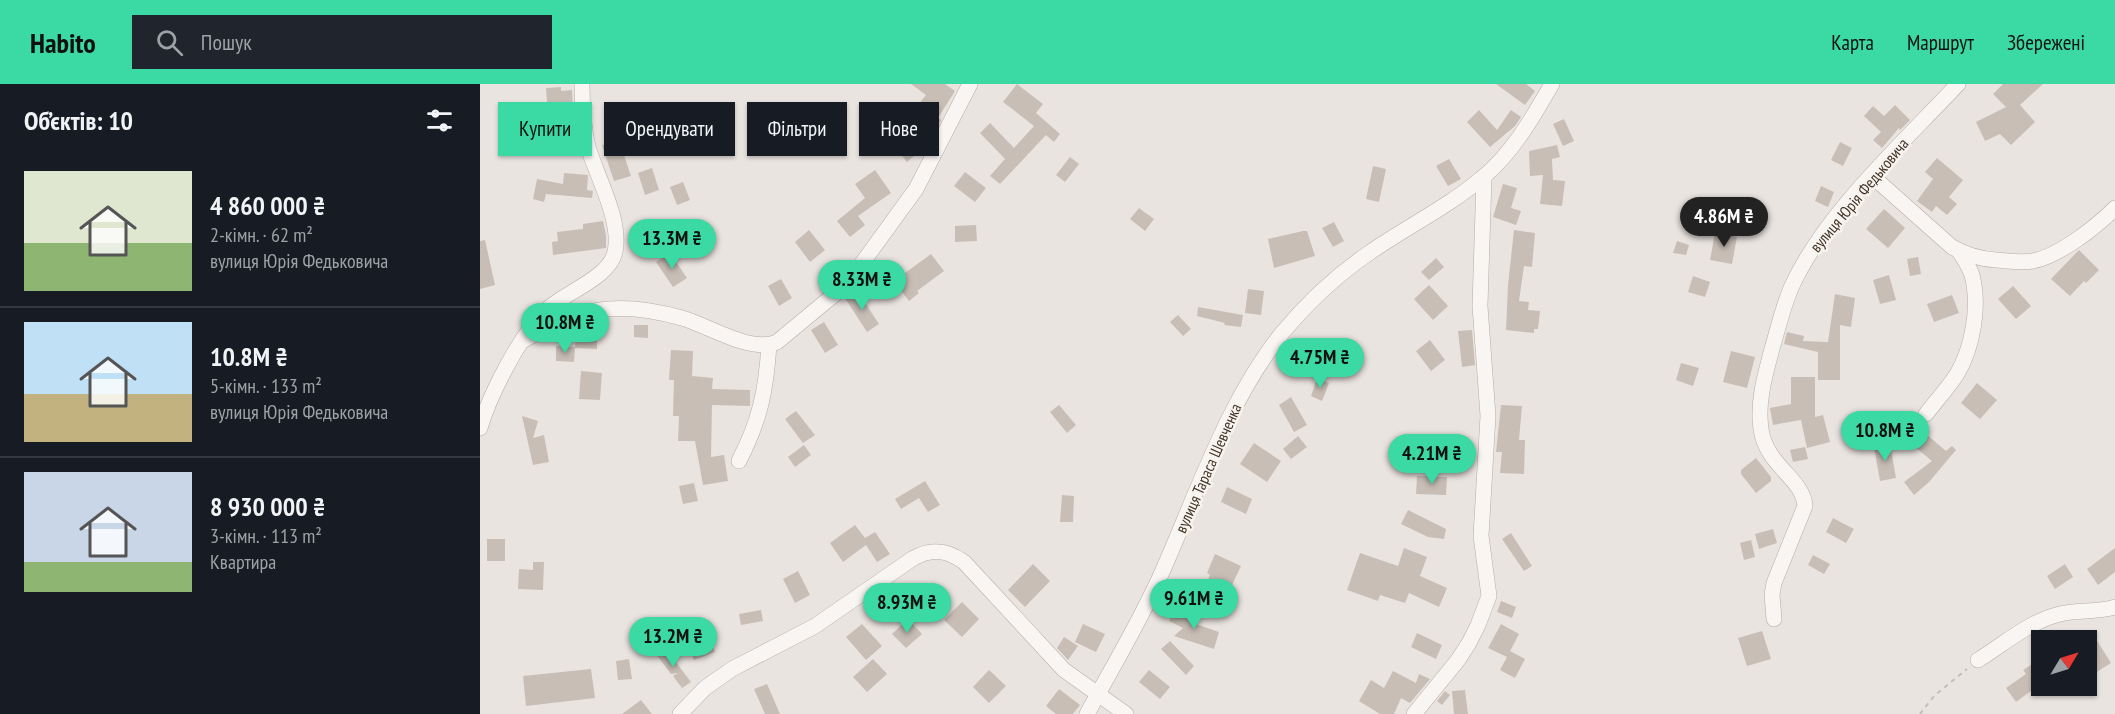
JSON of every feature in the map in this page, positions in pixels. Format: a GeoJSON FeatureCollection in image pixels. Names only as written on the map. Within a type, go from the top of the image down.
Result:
{"type":"FeatureCollection","features":[{"type":"Feature","properties":{"kind":"street"},"geometry":{"type":"LineString","coordinates":[[480,428],[488,403],[498,383],[536,321],[548,308],[602,272],[610,264],[616,251],[614,223],[585,131],[582,84]]}},
{"type":"Feature","properties":{"kind":"street"},"geometry":{"type":"LineString","coordinates":[[524,340],[565,318],[597,309],[616,308],[681,318],[742,341],[769,345],[782,339],[847,284],[916,189],[970,84]]}},
{"type":"Feature","properties":{"kind":"street","name":"вулиця Тараса Шевченка"},"geometry":{"type":"LineString","coordinates":[[1087,714],[1162,572],[1236,406],[1273,345],[1299,313],[1343,273],[1369,253],[1484,177],[1511,147],[1552,84]]}},
{"type":"Feature","properties":{"kind":"street","name":"вулиця Юрія Федьковича"},"geometry":{"type":"LineString","coordinates":[[1774,619],[1772,595],[1774,583],[1804,511],[1805,500],[1799,487],[1779,466],[1763,443],[1759,411],[1784,306],[1796,279],[1824,232],[1872,176],[1958,84]]}},
{"type":"Feature","properties":{"kind":"street"},"geometry":{"type":"LineString","coordinates":[[1872,176],[1933,232],[1959,251],[1985,259],[2018,262],[2040,259],[2081,236],[2115,208]]}},
{"type":"Feature","properties":{"kind":"street"},"geometry":{"type":"LineString","coordinates":[[1414,714],[1469,643],[1489,596],[1481,536],[1488,424],[1480,306],[1484,177]]}},
{"type":"Feature","properties":{"kind":"street"},"geometry":{"type":"LineString","coordinates":[[1926,414],[1958,372],[1971,334],[1974,286],[1968,267],[1959,251]]}},
{"type":"Feature","properties":{"kind":"street"},"geometry":{"type":"LineString","coordinates":[[739,461],[759,415],[766,387],[769,345]]}},
{"type":"Feature","properties":{"kind":"street"},"geometry":{"type":"LineString","coordinates":[[680,714],[705,688],[732,669],[815,626],[912,559],[932,551],[949,553],[964,562],[1054,660],[1126,714]]}},
{"type":"Feature","properties":{"kind":"street"},"geometry":{"type":"LineString","coordinates":[[1978,660],[2046,618],[2069,612],[2095,611],[2115,607]]}},
{"type":"Feature","properties":{"kind":"path"},"geometry":{"type":"LineString","coordinates":[[1920,714],[1934,696],[1978,660]]}},
{"type":"Feature","properties":{"kind":"building"},"geometry":{"type":"Polygon","coordinates":[[[911,84],[945,84],[955,91],[939,116],[939,102],[920,102],[926,95],[911,84]]]}},
{"type":"Feature","properties":{"kind":"building"},"geometry":{"type":"Polygon","coordinates":[[[1017,84],[1043,104],[1036,113],[1060,134],[1054,142],[1046,135],[1000,184],[990,176],[1005,159],[980,133],[990,123],[1014,148],[1034,126],[1003,102],[1017,84]]]}},
{"type":"Feature","properties":{"kind":"building"},"geometry":{"type":"Polygon","coordinates":[[[1496,84],[1526,84],[1535,91],[1525,105],[1496,84]]]}},
{"type":"Feature","properties":{"kind":"building"},"geometry":{"type":"Polygon","coordinates":[[[2003,84],[2043,84],[2020,105],[2035,122],[2011,145],[2000,134],[1985,141],[1976,122],[2006,107],[1993,94],[2003,84]]]}},
{"type":"Feature","properties":{"kind":"building"},"geometry":{"type":"Polygon","coordinates":[[[561,87],[561,91],[572,90],[573,102],[547,102],[546,88],[561,87]]]}},
{"type":"Feature","properties":{"kind":"building"},"geometry":{"type":"Polygon","coordinates":[[[1895,105],[1910,120],[1900,130],[1899,128],[1882,148],[1873,140],[1881,132],[1864,116],[1873,106],[1884,116],[1895,105]]]}},
{"type":"Feature","properties":{"kind":"building"},"geometry":{"type":"Polygon","coordinates":[[[1479,110],[1497,130],[1511,110],[1521,117],[1515,126],[1490,147],[1467,122],[1479,110]]]}},
{"type":"Feature","properties":{"kind":"building"},"geometry":{"type":"Polygon","coordinates":[[[1564,119],[1574,141],[1563,146],[1553,124],[1564,119]]]}},
{"type":"Feature","properties":{"kind":"building"},"geometry":{"type":"Polygon","coordinates":[[[1840,142],[1852,148],[1843,166],[1831,160],[1840,142]]]}},
{"type":"Feature","properties":{"kind":"building"},"geometry":{"type":"Polygon","coordinates":[[[1557,145],[1560,157],[1552,159],[1553,180],[1565,181],[1562,206],[1540,204],[1543,175],[1530,176],[1529,151],[1557,145]]]}},
{"type":"Feature","properties":{"kind":"building"},"geometry":{"type":"Polygon","coordinates":[[[606,156],[624,156],[631,176],[614,181],[606,156]]]}},
{"type":"Feature","properties":{"kind":"building"},"geometry":{"type":"Polygon","coordinates":[[[902,156],[914,156],[907,162],[902,156]]]}},
{"type":"Feature","properties":{"kind":"building"},"geometry":{"type":"Polygon","coordinates":[[[1070,157],[1079,164],[1065,182],[1056,175],[1070,157]]]}},
{"type":"Feature","properties":{"kind":"building"},"geometry":{"type":"Polygon","coordinates":[[[1937,158],[1963,180],[1949,197],[1957,204],[1947,215],[1936,206],[1932,212],[1917,201],[1933,179],[1925,172],[1937,158]]]}},
{"type":"Feature","properties":{"kind":"building"},"geometry":{"type":"Polygon","coordinates":[[[1449,159],[1461,179],[1448,186],[1436,166],[1449,159]]]}},
{"type":"Feature","properties":{"kind":"building"},"geometry":{"type":"Polygon","coordinates":[[[1373,166],[1386,169],[1379,202],[1366,199],[1373,166]]]}},
{"type":"Feature","properties":{"kind":"building"},"geometry":{"type":"Polygon","coordinates":[[[652,168],[659,190],[645,195],[638,173],[652,168]]]}},
{"type":"Feature","properties":{"kind":"building"},"geometry":{"type":"Polygon","coordinates":[[[875,170],[891,193],[858,216],[865,225],[850,237],[837,221],[865,198],[855,184],[875,170]]]}},
{"type":"Feature","properties":{"kind":"building"},"geometry":{"type":"Polygon","coordinates":[[[965,172],[986,188],[975,202],[954,186],[965,172]]]}},
{"type":"Feature","properties":{"kind":"building"},"geometry":{"type":"Polygon","coordinates":[[[564,173],[588,175],[587,190],[593,191],[592,198],[546,194],[544,202],[533,199],[537,179],[563,184],[564,173]]]}},
{"type":"Feature","properties":{"kind":"building"},"geometry":{"type":"Polygon","coordinates":[[[683,182],[690,200],[677,205],[670,187],[683,182]]]}},
{"type":"Feature","properties":{"kind":"building"},"geometry":{"type":"Polygon","coordinates":[[[1503,184],[1517,188],[1511,208],[1521,211],[1516,225],[1493,217],[1503,184]]]}},
{"type":"Feature","properties":{"kind":"building"},"geometry":{"type":"Polygon","coordinates":[[[1821,186],[1834,192],[1828,207],[1815,201],[1821,186]]]}},
{"type":"Feature","properties":{"kind":"building"},"geometry":{"type":"Polygon","coordinates":[[[1139,208],[1154,219],[1145,231],[1130,219],[1139,208]]]}},
{"type":"Feature","properties":{"kind":"building"},"geometry":{"type":"Polygon","coordinates":[[[1884,209],[1905,228],[1888,248],[1866,229],[1884,209]]]}},
{"type":"Feature","properties":{"kind":"building"},"geometry":{"type":"Polygon","coordinates":[[[603,221],[606,248],[553,255],[552,242],[558,241],[557,232],[583,229],[583,224],[603,221]]]}},
{"type":"Feature","properties":{"kind":"building"},"geometry":{"type":"Polygon","coordinates":[[[1334,222],[1344,241],[1333,247],[1322,228],[1334,222]]]}},
{"type":"Feature","properties":{"kind":"building"},"geometry":{"type":"Polygon","coordinates":[[[976,225],[977,241],[955,242],[955,226],[976,225]]]}},
{"type":"Feature","properties":{"kind":"building"},"geometry":{"type":"Polygon","coordinates":[[[809,230],[825,250],[810,262],[795,242],[809,230]]]}},
{"type":"Feature","properties":{"kind":"building"},"geometry":{"type":"Polygon","coordinates":[[[1514,230],[1535,233],[1532,267],[1524,266],[1519,301],[1529,302],[1528,310],[1540,311],[1538,329],[1534,329],[1534,333],[1506,330],[1514,230]]]}},
{"type":"Feature","properties":{"kind":"building"},"geometry":{"type":"Polygon","coordinates":[[[1307,231],[1315,256],[1274,268],[1268,239],[1307,231]]]}},
{"type":"Feature","properties":{"kind":"building"},"geometry":{"type":"Polygon","coordinates":[[[1715,233],[1737,237],[1732,264],[1710,260],[1715,233]]]}},
{"type":"Feature","properties":{"kind":"building"},"geometry":{"type":"Polygon","coordinates":[[[485,240],[495,285],[480,289],[480,241],[485,240]]]}},
{"type":"Feature","properties":{"kind":"building"},"geometry":{"type":"Polygon","coordinates":[[[1677,241],[1689,245],[1686,255],[1673,253],[1677,241]]]}},
{"type":"Feature","properties":{"kind":"building"},"geometry":{"type":"Polygon","coordinates":[[[2079,250],[2099,270],[2086,283],[2084,281],[2070,296],[2051,279],[2079,250]]]}},
{"type":"Feature","properties":{"kind":"building"},"geometry":{"type":"Polygon","coordinates":[[[670,253],[687,278],[673,287],[656,262],[670,253]]]}},
{"type":"Feature","properties":{"kind":"building"},"geometry":{"type":"Polygon","coordinates":[[[931,254],[944,271],[917,291],[919,293],[909,301],[894,281],[931,254]]]}},
{"type":"Feature","properties":{"kind":"building"},"geometry":{"type":"Polygon","coordinates":[[[1918,257],[1921,274],[1910,276],[1907,259],[1918,257]]]}},
{"type":"Feature","properties":{"kind":"building"},"geometry":{"type":"Polygon","coordinates":[[[1436,258],[1444,267],[1429,280],[1421,272],[1436,258]]]}},
{"type":"Feature","properties":{"kind":"building"},"geometry":{"type":"Polygon","coordinates":[[[1889,275],[1896,300],[1880,304],[1873,280],[1889,275]]]}},
{"type":"Feature","properties":{"kind":"building"},"geometry":{"type":"Polygon","coordinates":[[[1693,276],[1710,282],[1705,297],[1688,292],[1693,276]]]}},
{"type":"Feature","properties":{"kind":"building"},"geometry":{"type":"Polygon","coordinates":[[[781,279],[792,298],[779,306],[768,286],[781,279]]]}},
{"type":"Feature","properties":{"kind":"building"},"geometry":{"type":"Polygon","coordinates":[[[1429,285],[1448,306],[1433,320],[1414,299],[1429,285]]]}},
{"type":"Feature","properties":{"kind":"building"},"geometry":{"type":"Polygon","coordinates":[[[2013,286],[2031,306],[2016,319],[1998,299],[2013,286]]]}},
{"type":"Feature","properties":{"kind":"building"},"geometry":{"type":"Polygon","coordinates":[[[856,289],[879,324],[867,332],[845,298],[856,289]]]}},
{"type":"Feature","properties":{"kind":"building"},"geometry":{"type":"Polygon","coordinates":[[[1248,289],[1264,291],[1261,315],[1245,313],[1248,289]]]}},
{"type":"Feature","properties":{"kind":"building"},"geometry":{"type":"Polygon","coordinates":[[[1835,294],[1855,298],[1851,327],[1840,325],[1840,380],[1818,380],[1818,352],[1784,344],[1787,332],[1804,336],[1803,341],[1828,342],[1835,294]]]}},
{"type":"Feature","properties":{"kind":"building"},"geometry":{"type":"Polygon","coordinates":[[[1952,295],[1959,313],[1934,322],[1927,304],[1952,295]]]}},
{"type":"Feature","properties":{"kind":"building"},"geometry":{"type":"Polygon","coordinates":[[[1198,307],[1243,315],[1241,327],[1224,325],[1225,323],[1197,316],[1198,307]]]}},
{"type":"Feature","properties":{"kind":"building"},"geometry":{"type":"Polygon","coordinates":[[[1178,315],[1191,329],[1183,336],[1170,322],[1178,315]]]}},
{"type":"Feature","properties":{"kind":"building"},"geometry":{"type":"Polygon","coordinates":[[[824,322],[838,345],[825,353],[811,330],[824,322]]]}},
{"type":"Feature","properties":{"kind":"building"},"geometry":{"type":"Polygon","coordinates":[[[634,325],[648,325],[648,338],[634,337],[634,325]]]}},
{"type":"Feature","properties":{"kind":"building"},"geometry":{"type":"Polygon","coordinates":[[[1472,330],[1475,365],[1462,367],[1458,331],[1472,330]]]}},
{"type":"Feature","properties":{"kind":"building"},"geometry":{"type":"Polygon","coordinates":[[[576,336],[597,337],[597,349],[575,348],[576,336]]]}},
{"type":"Feature","properties":{"kind":"building"},"geometry":{"type":"Polygon","coordinates":[[[1430,340],[1445,360],[1431,371],[1416,351],[1430,340]]]}},
{"type":"Feature","properties":{"kind":"building"},"geometry":{"type":"Polygon","coordinates":[[[1304,344],[1328,357],[1319,374],[1295,360],[1304,344]]]}},
{"type":"Feature","properties":{"kind":"building"},"geometry":{"type":"Polygon","coordinates":[[[556,346],[575,347],[574,362],[556,361],[556,346]]]}},
{"type":"Feature","properties":{"kind":"building"},"geometry":{"type":"Polygon","coordinates":[[[671,350],[693,351],[692,376],[713,378],[712,389],[750,390],[750,406],[712,405],[711,457],[724,455],[728,481],[703,485],[695,441],[678,441],[679,416],[673,416],[674,380],[669,380],[671,350]]]}},
{"type":"Feature","properties":{"kind":"building"},"geometry":{"type":"Polygon","coordinates":[[[1731,351],[1755,357],[1747,388],[1723,382],[1731,351]]]}},
{"type":"Feature","properties":{"kind":"building"},"geometry":{"type":"Polygon","coordinates":[[[1681,363],[1699,368],[1693,386],[1676,380],[1681,363]]]}},
{"type":"Feature","properties":{"kind":"building"},"geometry":{"type":"Polygon","coordinates":[[[581,371],[602,373],[600,400],[579,399],[581,371]]]}},
{"type":"Feature","properties":{"kind":"building"},"geometry":{"type":"Polygon","coordinates":[[[1791,377],[1815,377],[1815,417],[1823,415],[1830,442],[1807,448],[1801,420],[1773,425],[1770,408],[1791,404],[1791,377]]]}},
{"type":"Feature","properties":{"kind":"building"},"geometry":{"type":"Polygon","coordinates":[[[1317,378],[1329,383],[1322,401],[1311,396],[1317,378]]]}},
{"type":"Feature","properties":{"kind":"building"},"geometry":{"type":"Polygon","coordinates":[[[1977,383],[1997,400],[1980,419],[1961,403],[1977,383]]]}},
{"type":"Feature","properties":{"kind":"building"},"geometry":{"type":"Polygon","coordinates":[[[1291,397],[1307,425],[1294,432],[1279,405],[1291,397]]]}},
{"type":"Feature","properties":{"kind":"building"},"geometry":{"type":"Polygon","coordinates":[[[1059,405],[1076,425],[1067,433],[1050,412],[1059,405]]]}},
{"type":"Feature","properties":{"kind":"building"},"geometry":{"type":"Polygon","coordinates":[[[1501,405],[1522,406],[1519,440],[1525,440],[1524,474],[1500,473],[1502,452],[1496,452],[1501,405]]]}},
{"type":"Feature","properties":{"kind":"building"},"geometry":{"type":"Polygon","coordinates":[[[796,411],[815,435],[803,443],[785,419],[796,411]]]}},
{"type":"Feature","properties":{"kind":"building"},"geometry":{"type":"Polygon","coordinates":[[[522,416],[538,421],[533,438],[544,435],[549,462],[533,465],[522,416]]]}},
{"type":"Feature","properties":{"kind":"building"},"geometry":{"type":"Polygon","coordinates":[[[1926,434],[1946,451],[1952,446],[1956,450],[1929,482],[1914,495],[1904,482],[1932,461],[1915,447],[1926,434]]]}},
{"type":"Feature","properties":{"kind":"building"},"geometry":{"type":"Polygon","coordinates":[[[1298,436],[1307,447],[1291,459],[1283,449],[1298,436]]]}},
{"type":"Feature","properties":{"kind":"building"},"geometry":{"type":"Polygon","coordinates":[[[1254,443],[1281,461],[1267,482],[1240,464],[1254,443]]]}},
{"type":"Feature","properties":{"kind":"building"},"geometry":{"type":"Polygon","coordinates":[[[1890,444],[1896,478],[1880,481],[1874,447],[1890,444]]]}},
{"type":"Feature","properties":{"kind":"building"},"geometry":{"type":"Polygon","coordinates":[[[804,445],[811,455],[795,467],[788,457],[804,445]]]}},
{"type":"Feature","properties":{"kind":"building"},"geometry":{"type":"Polygon","coordinates":[[[1805,447],[1808,459],[1793,462],[1790,450],[1805,447]]]}},
{"type":"Feature","properties":{"kind":"building"},"geometry":{"type":"Polygon","coordinates":[[[1756,458],[1771,477],[1771,481],[1756,493],[1741,474],[1741,470],[1756,458]]]}},
{"type":"Feature","properties":{"kind":"building"},"geometry":{"type":"Polygon","coordinates":[[[1417,476],[1447,477],[1446,495],[1416,494],[1417,476]]]}},
{"type":"Feature","properties":{"kind":"building"},"geometry":{"type":"Polygon","coordinates":[[[925,481],[940,505],[928,512],[919,498],[901,509],[895,499],[925,481]]]}},
{"type":"Feature","properties":{"kind":"building"},"geometry":{"type":"Polygon","coordinates":[[[694,483],[698,501],[683,504],[679,486],[694,483]]]}},
{"type":"Feature","properties":{"kind":"building"},"geometry":{"type":"Polygon","coordinates":[[[1227,487],[1252,499],[1246,514],[1221,502],[1227,487]]]}},
{"type":"Feature","properties":{"kind":"building"},"geometry":{"type":"Polygon","coordinates":[[[1062,495],[1074,496],[1073,522],[1060,522],[1062,495]]]}},
{"type":"Feature","properties":{"kind":"building"},"geometry":{"type":"Polygon","coordinates":[[[1408,510],[1446,529],[1444,539],[1428,537],[1401,524],[1408,510]]]}},
{"type":"Feature","properties":{"kind":"building"},"geometry":{"type":"Polygon","coordinates":[[[1833,518],[1854,529],[1846,543],[1826,532],[1833,518]]]}},
{"type":"Feature","properties":{"kind":"building"},"geometry":{"type":"Polygon","coordinates":[[[855,525],[865,538],[875,532],[890,554],[877,562],[866,545],[843,562],[830,543],[855,525]]]}},
{"type":"Feature","properties":{"kind":"building"},"geometry":{"type":"Polygon","coordinates":[[[1773,529],[1777,543],[1759,549],[1755,534],[1773,529]]]}},
{"type":"Feature","properties":{"kind":"building"},"geometry":{"type":"Polygon","coordinates":[[[1511,533],[1532,566],[1524,571],[1502,539],[1511,533]]]}},
{"type":"Feature","properties":{"kind":"building"},"geometry":{"type":"Polygon","coordinates":[[[487,539],[505,539],[505,561],[487,561],[487,539]]]}},
{"type":"Feature","properties":{"kind":"building"},"geometry":{"type":"Polygon","coordinates":[[[1751,540],[1755,557],[1744,560],[1740,543],[1751,540]]]}},
{"type":"Feature","properties":{"kind":"building"},"geometry":{"type":"Polygon","coordinates":[[[1404,548],[1427,557],[1420,576],[1447,588],[1439,607],[1409,593],[1405,603],[1380,595],[1378,601],[1347,590],[1360,553],[1398,566],[1404,548]]]}},
{"type":"Feature","properties":{"kind":"building"},"geometry":{"type":"Polygon","coordinates":[[[2115,548],[2115,572],[2098,585],[2087,569],[2115,548]]]}},
{"type":"Feature","properties":{"kind":"building"},"geometry":{"type":"Polygon","coordinates":[[[1215,554],[1241,566],[1218,606],[1200,597],[1210,575],[1207,573],[1215,554]]]}},
{"type":"Feature","properties":{"kind":"building"},"geometry":{"type":"Polygon","coordinates":[[[1813,555],[1830,564],[1824,574],[1808,565],[1813,555]]]}},
{"type":"Feature","properties":{"kind":"building"},"geometry":{"type":"Polygon","coordinates":[[[533,562],[544,562],[543,590],[518,589],[519,569],[533,570],[533,562]]]}},
{"type":"Feature","properties":{"kind":"building"},"geometry":{"type":"Polygon","coordinates":[[[1033,564],[1050,581],[1025,607],[1008,590],[1033,564]]]}},
{"type":"Feature","properties":{"kind":"building"},"geometry":{"type":"Polygon","coordinates":[[[2065,564],[2073,577],[2055,589],[2047,576],[2065,564]]]}},
{"type":"Feature","properties":{"kind":"building"},"geometry":{"type":"Polygon","coordinates":[[[798,571],[810,595],[795,603],[783,579],[798,571]]]}},
{"type":"Feature","properties":{"kind":"building"},"geometry":{"type":"Polygon","coordinates":[[[1501,601],[1516,607],[1512,618],[1497,612],[1501,601]]]}},
{"type":"Feature","properties":{"kind":"building"},"geometry":{"type":"Polygon","coordinates":[[[962,602],[979,619],[962,637],[944,620],[962,602]]]}},
{"type":"Feature","properties":{"kind":"building"},"geometry":{"type":"Polygon","coordinates":[[[1176,608],[1195,618],[1193,623],[1219,632],[1214,649],[1174,636],[1183,628],[1169,621],[1176,608]]]}},
{"type":"Feature","properties":{"kind":"building"},"geometry":{"type":"Polygon","coordinates":[[[761,610],[763,621],[741,625],[739,614],[761,610]]]}},
{"type":"Feature","properties":{"kind":"building"},"geometry":{"type":"Polygon","coordinates":[[[908,619],[922,634],[906,648],[892,634],[908,619]]]}},
{"type":"Feature","properties":{"kind":"building"},"geometry":{"type":"Polygon","coordinates":[[[862,624],[882,646],[866,660],[846,637],[862,624]]]}},
{"type":"Feature","properties":{"kind":"building"},"geometry":{"type":"Polygon","coordinates":[[[1083,624],[1105,634],[1096,652],[1075,642],[1083,624]]]}},
{"type":"Feature","properties":{"kind":"building"},"geometry":{"type":"Polygon","coordinates":[[[1501,624],[1519,634],[1510,651],[1525,659],[1515,678],[1500,670],[1507,657],[1488,648],[1501,624]]]}},
{"type":"Feature","properties":{"kind":"building"},"geometry":{"type":"Polygon","coordinates":[[[706,629],[715,652],[694,660],[685,638],[706,629]]]}},
{"type":"Feature","properties":{"kind":"building"},"geometry":{"type":"Polygon","coordinates":[[[1762,631],[1771,659],[1747,666],[1738,638],[1762,631]]]}},
{"type":"Feature","properties":{"kind":"building"},"geometry":{"type":"Polygon","coordinates":[[[1417,633],[1442,645],[1436,659],[1411,647],[1417,633]]]}},
{"type":"Feature","properties":{"kind":"building"},"geometry":{"type":"Polygon","coordinates":[[[1064,637],[1078,646],[1068,660],[1057,648],[1064,637]]]}},
{"type":"Feature","properties":{"kind":"building"},"geometry":{"type":"Polygon","coordinates":[[[1170,641],[1194,666],[1186,675],[1161,649],[1170,641]]]}},
{"type":"Feature","properties":{"kind":"building"},"geometry":{"type":"Polygon","coordinates":[[[2097,641],[2111,663],[2097,672],[2097,641]]]}},
{"type":"Feature","properties":{"kind":"building"},"geometry":{"type":"Polygon","coordinates":[[[665,648],[691,682],[682,688],[673,676],[678,673],[671,674],[656,654],[665,648]]]}},
{"type":"Feature","properties":{"kind":"building"},"geometry":{"type":"Polygon","coordinates":[[[629,659],[632,679],[618,680],[616,661],[629,659]]]}},
{"type":"Feature","properties":{"kind":"building"},"geometry":{"type":"Polygon","coordinates":[[[873,659],[887,674],[867,692],[853,677],[873,659]]]}},
{"type":"Feature","properties":{"kind":"building"},"geometry":{"type":"Polygon","coordinates":[[[2031,665],[2031,691],[2016,702],[2006,688],[2026,674],[2023,670],[2031,665]]]}},
{"type":"Feature","properties":{"kind":"building"},"geometry":{"type":"Polygon","coordinates":[[[591,669],[595,698],[526,706],[523,676],[591,669]]]}},
{"type":"Feature","properties":{"kind":"building"},"geometry":{"type":"Polygon","coordinates":[[[989,670],[1006,686],[989,703],[973,687],[989,670]]]}},
{"type":"Feature","properties":{"kind":"building"},"geometry":{"type":"Polygon","coordinates":[[[1149,670],[1170,687],[1160,699],[1139,682],[1149,670]]]}},
{"type":"Feature","properties":{"kind":"building"},"geometry":{"type":"Polygon","coordinates":[[[1393,671],[1416,683],[1419,674],[1430,679],[1410,703],[1401,698],[1394,714],[1380,714],[1359,701],[1371,680],[1384,688],[1393,671]]]}},
{"type":"Feature","properties":{"kind":"building"},"geometry":{"type":"Polygon","coordinates":[[[767,684],[780,714],[765,714],[754,689],[767,684]]]}},
{"type":"Feature","properties":{"kind":"building"},"geometry":{"type":"Polygon","coordinates":[[[1059,689],[1080,705],[1073,714],[1056,714],[1046,706],[1059,689]]]}},
{"type":"Feature","properties":{"kind":"building"},"geometry":{"type":"Polygon","coordinates":[[[1465,690],[1468,714],[1454,714],[1452,691],[1465,690]]]}},
{"type":"Feature","properties":{"kind":"building"},"geometry":{"type":"Polygon","coordinates":[[[1445,691],[1450,695],[1442,705],[1437,701],[1445,691]]]}},
{"type":"Feature","properties":{"kind":"building"},"geometry":{"type":"Polygon","coordinates":[[[641,700],[652,714],[622,714],[641,700]]]}}]}
